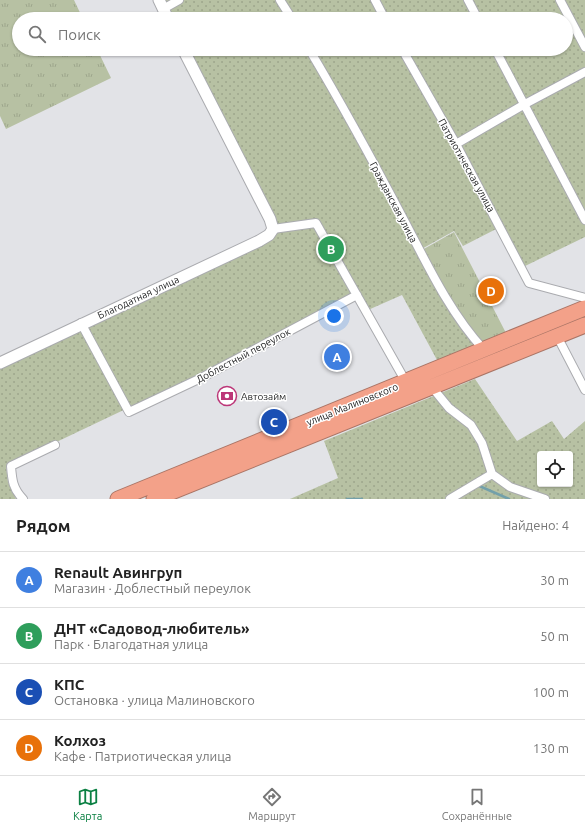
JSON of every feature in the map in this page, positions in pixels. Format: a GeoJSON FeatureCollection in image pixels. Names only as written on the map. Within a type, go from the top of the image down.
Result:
{"type":"FeatureCollection","features":[{"type":"Feature","properties":{"kind":"highway","name":"улица Малиновского"},"geometry":{"type":"LineString","coordinates":[[118,499],[585,308]]}},
{"type":"Feature","properties":{"kind":"highway","name":"улица Малиновского"},"geometry":{"type":"LineString","coordinates":[[154,499],[585,325]]}},
{"type":"Feature","properties":{"kind":"street"},"geometry":{"type":"LineString","coordinates":[[161,4],[178,0]]}},
{"type":"Feature","properties":{"kind":"street"},"geometry":{"type":"LineString","coordinates":[[280,0],[288,12]]}},
{"type":"Feature","properties":{"kind":"street"},"geometry":{"type":"LineString","coordinates":[[375,0],[381,12]]}},
{"type":"Feature","properties":{"kind":"street"},"geometry":{"type":"LineString","coordinates":[[468,0],[474,12]]}},
{"type":"Feature","properties":{"kind":"street"},"geometry":{"type":"LineString","coordinates":[[560,0],[566,12]]}},
{"type":"Feature","properties":{"kind":"street"},"geometry":{"type":"LineString","coordinates":[[573,24],[585,47]]}},
{"type":"Feature","properties":{"kind":"street"},"geometry":{"type":"LineString","coordinates":[[187,56],[270,219],[273,229],[316,223],[406,382]]}},
{"type":"Feature","properties":{"kind":"street","name":"Гражданская улица"},"geometry":{"type":"LineString","coordinates":[[313,56],[344,108],[438,285],[465,329],[484,350]]}},
{"type":"Feature","properties":{"kind":"street","name":"Патриотическая улица"},"geometry":{"type":"LineString","coordinates":[[406,56],[456,144],[529,283],[585,298]]}},
{"type":"Feature","properties":{"kind":"street"},"geometry":{"type":"LineString","coordinates":[[499,56],[585,220]]}},
{"type":"Feature","properties":{"kind":"street"},"geometry":{"type":"LineString","coordinates":[[456,144],[525,104],[585,72]]}},
{"type":"Feature","properties":{"kind":"street","name":"Благодатная улица"},"geometry":{"type":"LineString","coordinates":[[0,363],[81,323],[260,240],[269,235],[273,229]]}},
{"type":"Feature","properties":{"kind":"street","name":"Доблестный переулок"},"geometry":{"type":"LineString","coordinates":[[81,323],[129,412],[201,378],[357,295]]}},
{"type":"Feature","properties":{"kind":"street"},"geometry":{"type":"LineString","coordinates":[[557,336],[585,390]]}},
{"type":"Feature","properties":{"kind":"street"},"geometry":{"type":"LineString","coordinates":[[431,386],[449,408],[471,424],[482,443],[492,474],[510,487],[545,499]]}},
{"type":"Feature","properties":{"kind":"street"},"geometry":{"type":"LineString","coordinates":[[23,499],[18,494],[12,483],[11,466],[55,445]]}},
{"type":"Feature","properties":{"kind":"street"},"geometry":{"type":"LineString","coordinates":[[450,499],[492,474]]}},
{"type":"Feature","properties":{"kind":"green space"},"geometry":{"type":"Polygon","coordinates":[[[0,0],[74,0],[80,12],[12,12],[12,56],[100,56],[111,78],[6,129],[0,116],[0,0]]]}},
{"type":"Feature","properties":{"kind":"green space"},"geometry":{"type":"Polygon","coordinates":[[[163,0],[585,0],[585,237],[523,267],[502,226],[463,246],[454,231],[418,251],[461,329],[477,346],[437,360],[402,295],[368,310],[358,291],[233,358],[6,466],[8,482],[16,499],[0,499],[0,366],[278,231],[191,56],[573,56],[573,12],[169,12],[163,0]]]}},
{"type":"Feature","properties":{"kind":"green space"},"geometry":{"type":"Polygon","coordinates":[[[454,232],[506,333],[481,343],[465,326],[422,250],[454,232]]]}},
{"type":"Feature","properties":{"kind":"green space"},"geometry":{"type":"Polygon","coordinates":[[[475,379],[517,441],[552,421],[564,439],[585,421],[585,499],[290,499],[338,478],[324,441],[475,379]]]}},
{"type":"Feature","properties":{"kind":"waterway"},"geometry":{"type":"LineString","coordinates":[[477,485],[509,499]]}},
{"type":"Feature","properties":{"kind":"waterway"},"geometry":{"type":"LineString","coordinates":[[347,499],[362,499]]}},
{"type":"Feature","properties":{"kind":"place","name":"ДНТ «Садовод-любитель»"},"geometry":{"type":"Point","coordinates":[331,249]}},
{"type":"Feature","properties":{"kind":"place","name":"Колхоз"},"geometry":{"type":"Point","coordinates":[491,291]}},
{"type":"Feature","properties":{"kind":"place","name":"Renault Авингруп"},"geometry":{"type":"Point","coordinates":[337,357]}},
{"type":"Feature","properties":{"kind":"place","name":"Автозайм"},"geometry":{"type":"Point","coordinates":[227,396]}},
{"type":"Feature","properties":{"kind":"place","name":"КПС"},"geometry":{"type":"Point","coordinates":[274,422]}}]}
